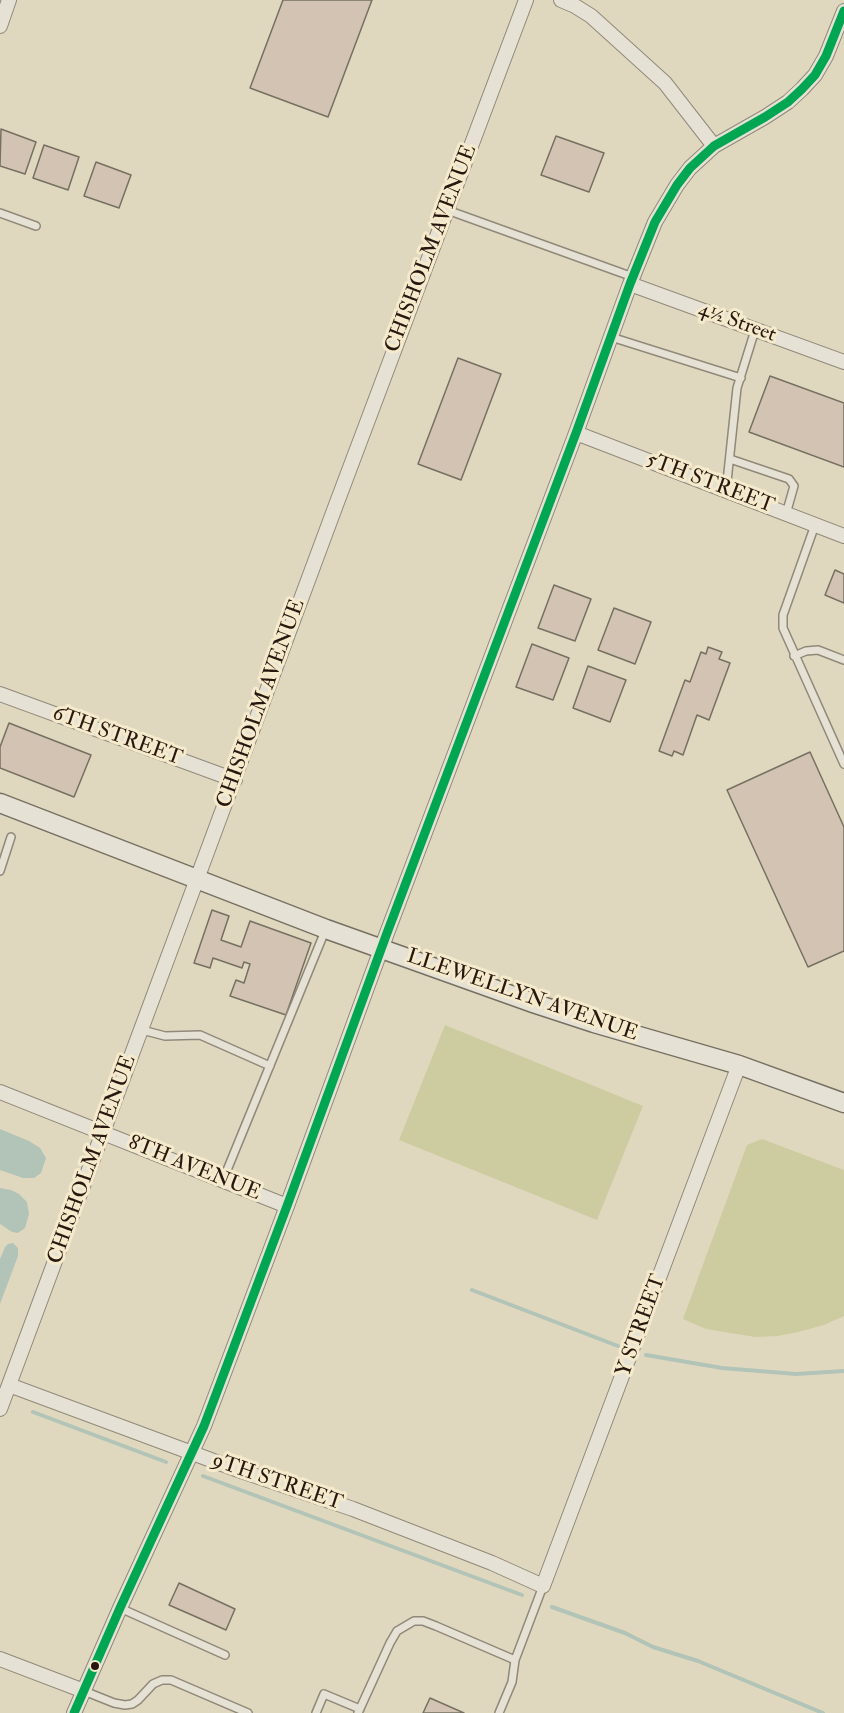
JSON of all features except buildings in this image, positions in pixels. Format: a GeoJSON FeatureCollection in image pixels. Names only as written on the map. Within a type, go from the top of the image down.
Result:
{"type":"FeatureCollection","features":[{"type":"Feature","properties":{"kind":"street"},"geometry":{"type":"LineString","coordinates":[[0,26],[9,0]]}},
{"type":"Feature","properties":{"kind":"street","name":"CHISHOLM AVENUE"},"geometry":{"type":"LineString","coordinates":[[0,1409],[6,1382],[104,1132],[526,0]]}},
{"type":"Feature","properties":{"kind":"street"},"geometry":{"type":"LineString","coordinates":[[561,0],[591,16],[665,83],[714,146]]}},
{"type":"Feature","properties":{"kind":"street"},"geometry":{"type":"LineString","coordinates":[[74,1713],[215,1397],[655,222],[690,168],[714,146],[788,102],[815,75],[826,56],[844,11]]}},
{"type":"Feature","properties":{"kind":"street","name":"4½ Street"},"geometry":{"type":"LineString","coordinates":[[632,281],[755,330],[844,362]]}},
{"type":"Feature","properties":{"kind":"street","name":"5TH STREET"},"geometry":{"type":"LineString","coordinates":[[576,433],[844,536]]}},
{"type":"Feature","properties":{"kind":"street","name":"6TH STREET"},"geometry":{"type":"LineString","coordinates":[[0,694],[235,780]]}},
{"type":"Feature","properties":{"kind":"street","name":"LLEWELLYN AVENUE"},"geometry":{"type":"LineString","coordinates":[[0,803],[326,929],[594,1023],[739,1065],[844,1103]]}},
{"type":"Feature","properties":{"kind":"street","name":"Y STREET"},"geometry":{"type":"LineString","coordinates":[[543,1586],[739,1065]]}},
{"type":"Feature","properties":{"kind":"street","name":"8TH AVENUE"},"geometry":{"type":"LineString","coordinates":[[0,1092],[287,1206]]}},
{"type":"Feature","properties":{"kind":"street","name":"9TH STREET"},"geometry":{"type":"LineString","coordinates":[[6,1382],[191,1453],[353,1509],[492,1563],[543,1586]]}},
{"type":"Feature","properties":{"kind":"street"},"geometry":{"type":"LineString","coordinates":[[0,1659],[84,1690]]}},
{"type":"Feature","properties":{"kind":"lane"},"geometry":{"type":"LineString","coordinates":[[447,210],[632,281]]}},
{"type":"Feature","properties":{"kind":"lane"},"geometry":{"type":"LineString","coordinates":[[0,213],[36,226]]}},
{"type":"Feature","properties":{"kind":"lane"},"geometry":{"type":"LineString","coordinates":[[726,491],[737,388],[755,330]]}},
{"type":"Feature","properties":{"kind":"lane"},"geometry":{"type":"LineString","coordinates":[[611,337],[741,378]]}},
{"type":"Feature","properties":{"kind":"lane"},"geometry":{"type":"LineString","coordinates":[[730,459],[789,479],[794,486],[786,514]]}},
{"type":"Feature","properties":{"kind":"lane"},"geometry":{"type":"LineString","coordinates":[[815,525],[783,615],[783,628],[844,764]]}},
{"type":"Feature","properties":{"kind":"lane"},"geometry":{"type":"LineString","coordinates":[[794,656],[806,651],[818,650],[844,660]]}},
{"type":"Feature","properties":{"kind":"lane"},"geometry":{"type":"LineString","coordinates":[[0,871],[11,837]]}},
{"type":"Feature","properties":{"kind":"lane"},"geometry":{"type":"LineString","coordinates":[[223,1180],[326,929]]}},
{"type":"Feature","properties":{"kind":"lane"},"geometry":{"type":"LineString","coordinates":[[142,1029],[165,1036],[200,1035],[270,1066]]}},
{"type":"Feature","properties":{"kind":"lane"},"geometry":{"type":"LineString","coordinates":[[499,1713],[512,1682],[514,1660],[543,1586]]}},
{"type":"Feature","properties":{"kind":"lane"},"geometry":{"type":"LineString","coordinates":[[120,1608],[225,1654]]}},
{"type":"Feature","properties":{"kind":"lane"},"geometry":{"type":"LineString","coordinates":[[316,1713],[324,1694],[359,1711],[393,1637],[397,1631],[414,1621],[423,1621],[436,1626],[514,1660]]}},
{"type":"Feature","properties":{"kind":"lane"},"geometry":{"type":"LineString","coordinates":[[84,1690],[114,1703],[125,1705],[138,1700],[153,1684],[162,1680],[171,1680],[248,1713]]}},
{"type":"Feature","properties":{"kind":"shaded area"},"geometry":{"type":"Polygon","coordinates":[[[445,1025],[643,1106],[597,1220],[399,1140],[445,1025]]]}},
{"type":"Feature","properties":{"kind":"shaded area"},"geometry":{"type":"Polygon","coordinates":[[[0,1129],[40,1148],[46,1158],[41,1173],[34,1178],[23,1178],[0,1170],[0,1129]]]}},
{"type":"Feature","properties":{"kind":"shaded area"},"geometry":{"type":"Polygon","coordinates":[[[762,1139],[844,1170],[844,1316],[824,1325],[798,1332],[755,1337],[706,1329],[683,1319],[747,1145],[762,1139]]]}},
{"type":"Feature","properties":{"kind":"shaded area"},"geometry":{"type":"Polygon","coordinates":[[[0,1188],[19,1194],[27,1202],[29,1214],[25,1228],[18,1233],[0,1224],[0,1188]]]}},
{"type":"Feature","properties":{"kind":"shaded area"},"geometry":{"type":"Polygon","coordinates":[[[13,1243],[18,1248],[18,1256],[0,1304],[0,1259],[5,1247],[13,1243]]]}},
{"type":"Feature","properties":{"kind":"waterway"},"geometry":{"type":"LineString","coordinates":[[472,1290],[618,1346]]}},
{"type":"Feature","properties":{"kind":"waterway"},"geometry":{"type":"LineString","coordinates":[[646,1355],[722,1368],[796,1374],[844,1371]]}},
{"type":"Feature","properties":{"kind":"waterway"},"geometry":{"type":"LineString","coordinates":[[33,1412],[166,1462]]}},
{"type":"Feature","properties":{"kind":"waterway"},"geometry":{"type":"LineString","coordinates":[[203,1476],[522,1595]]}},
{"type":"Feature","properties":{"kind":"waterway"},"geometry":{"type":"LineString","coordinates":[[552,1607],[625,1633],[653,1647],[698,1661],[823,1713]]}},
{"type":"Feature","properties":{"kind":"transit line"},"geometry":{"type":"LineString","coordinates":[[74,1713],[204,1426],[655,222],[690,168],[714,146],[788,102],[815,75],[826,56],[844,11]]}}]}
